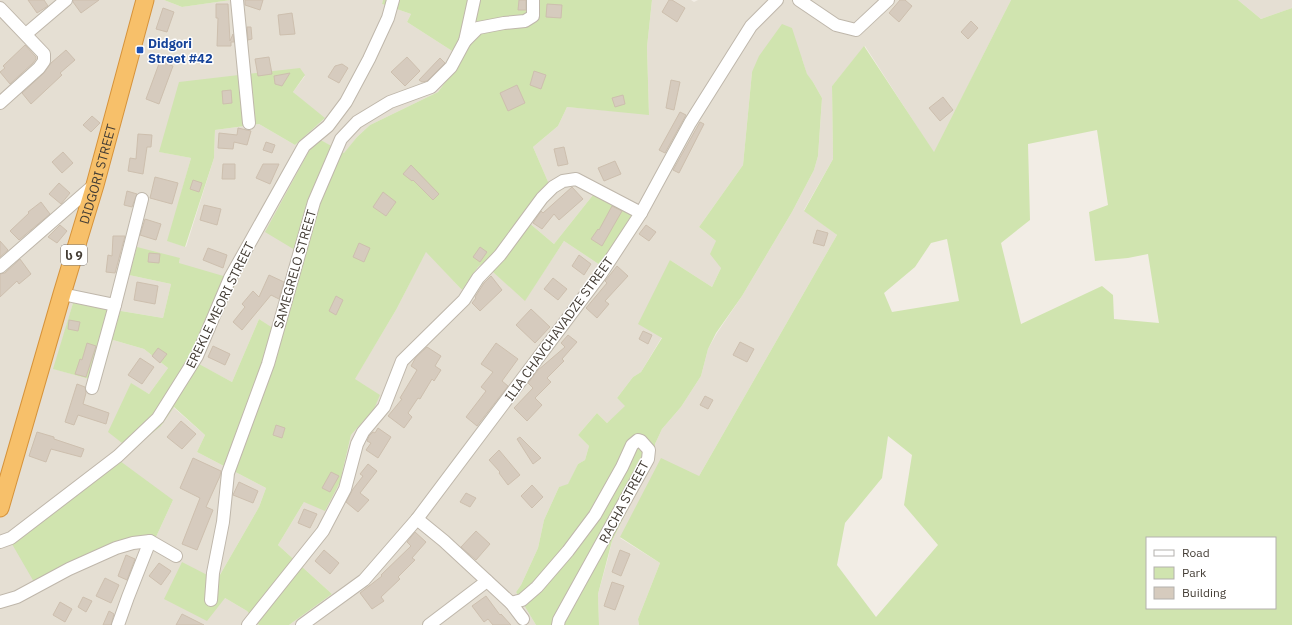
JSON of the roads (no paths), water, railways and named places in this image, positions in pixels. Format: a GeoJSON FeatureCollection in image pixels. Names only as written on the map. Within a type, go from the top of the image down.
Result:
{"type":"FeatureCollection","features":[{"type":"Feature","properties":{"kind":"highway","name":"DIDGORI STREET"},"geometry":{"type":"LineString","coordinates":[[0,508],[4,476],[95,185],[144,0]]}},
{"type":"Feature","properties":{"kind":"street"},"geometry":{"type":"LineString","coordinates":[[26,34],[66,0]]}},
{"type":"Feature","properties":{"kind":"street"},"geometry":{"type":"LineString","coordinates":[[237,0],[249,124]]}},
{"type":"Feature","properties":{"kind":"street","name":"EREKLE MEORI STREET"},"geometry":{"type":"LineString","coordinates":[[0,542],[11,538],[118,456],[158,418],[197,356],[230,278],[304,146],[328,126],[346,102],[370,59],[388,18],[393,0]]}},
{"type":"Feature","properties":{"kind":"street","name":"SAMEGRELO STREET"},"geometry":{"type":"LineString","coordinates":[[211,600],[213,573],[223,522],[228,473],[268,364],[314,202],[340,140],[357,122],[390,102],[431,87],[451,67],[465,41],[474,0]]}},
{"type":"Feature","properties":{"kind":"street"},"geometry":{"type":"LineString","coordinates":[[465,41],[478,28],[504,22],[525,21],[533,16],[533,0]]}},
{"type":"Feature","properties":{"kind":"street","name":"ILIA CHAVCHAVADZE STREET"},"geometry":{"type":"LineString","coordinates":[[302,625],[364,580],[417,519],[601,274],[641,212],[690,123],[751,26],[777,0]]}},
{"type":"Feature","properties":{"kind":"street"},"geometry":{"type":"LineString","coordinates":[[799,0],[836,25],[856,30],[888,0]]}},
{"type":"Feature","properties":{"kind":"street"},"geometry":{"type":"LineString","coordinates":[[0,8],[44,54],[44,61],[39,68],[0,103]]}},
{"type":"Feature","properties":{"kind":"street"},"geometry":{"type":"LineString","coordinates":[[328,126],[357,122]]}},
{"type":"Feature","properties":{"kind":"street"},"geometry":{"type":"LineString","coordinates":[[248,625],[323,531],[345,489],[357,444],[363,432],[384,407],[402,361],[464,300],[478,278],[500,256],[542,198],[553,187],[563,181],[576,179],[641,212]]}},
{"type":"Feature","properties":{"kind":"street"},"geometry":{"type":"LineString","coordinates":[[0,267],[95,185]]}},
{"type":"Feature","properties":{"kind":"street"},"geometry":{"type":"LineString","coordinates":[[92,388],[142,199]]}},
{"type":"Feature","properties":{"kind":"street"},"geometry":{"type":"LineString","coordinates":[[62,294],[115,304]]}},
{"type":"Feature","properties":{"kind":"street","name":"RACHA STREET"},"geometry":{"type":"LineString","coordinates":[[511,603],[522,600],[537,587],[568,551],[595,515],[622,467],[632,445],[638,440],[641,441],[649,450],[648,459],[559,620],[558,625]]}},
{"type":"Feature","properties":{"kind":"street"},"geometry":{"type":"LineString","coordinates":[[417,519],[444,541],[511,603],[522,619]]}},
{"type":"Feature","properties":{"kind":"street"},"geometry":{"type":"LineString","coordinates":[[118,625],[150,541]]}},
{"type":"Feature","properties":{"kind":"street"},"geometry":{"type":"LineString","coordinates":[[0,602],[17,597],[69,569],[116,548],[133,543],[150,541],[176,556]]}},
{"type":"Feature","properties":{"kind":"street"},"geometry":{"type":"LineString","coordinates":[[429,625],[487,581]]}},
{"type":"Feature","properties":{"kind":"place","name":"Didgori Street #42"},"geometry":{"type":"Point","coordinates":[140,50]}}]}
